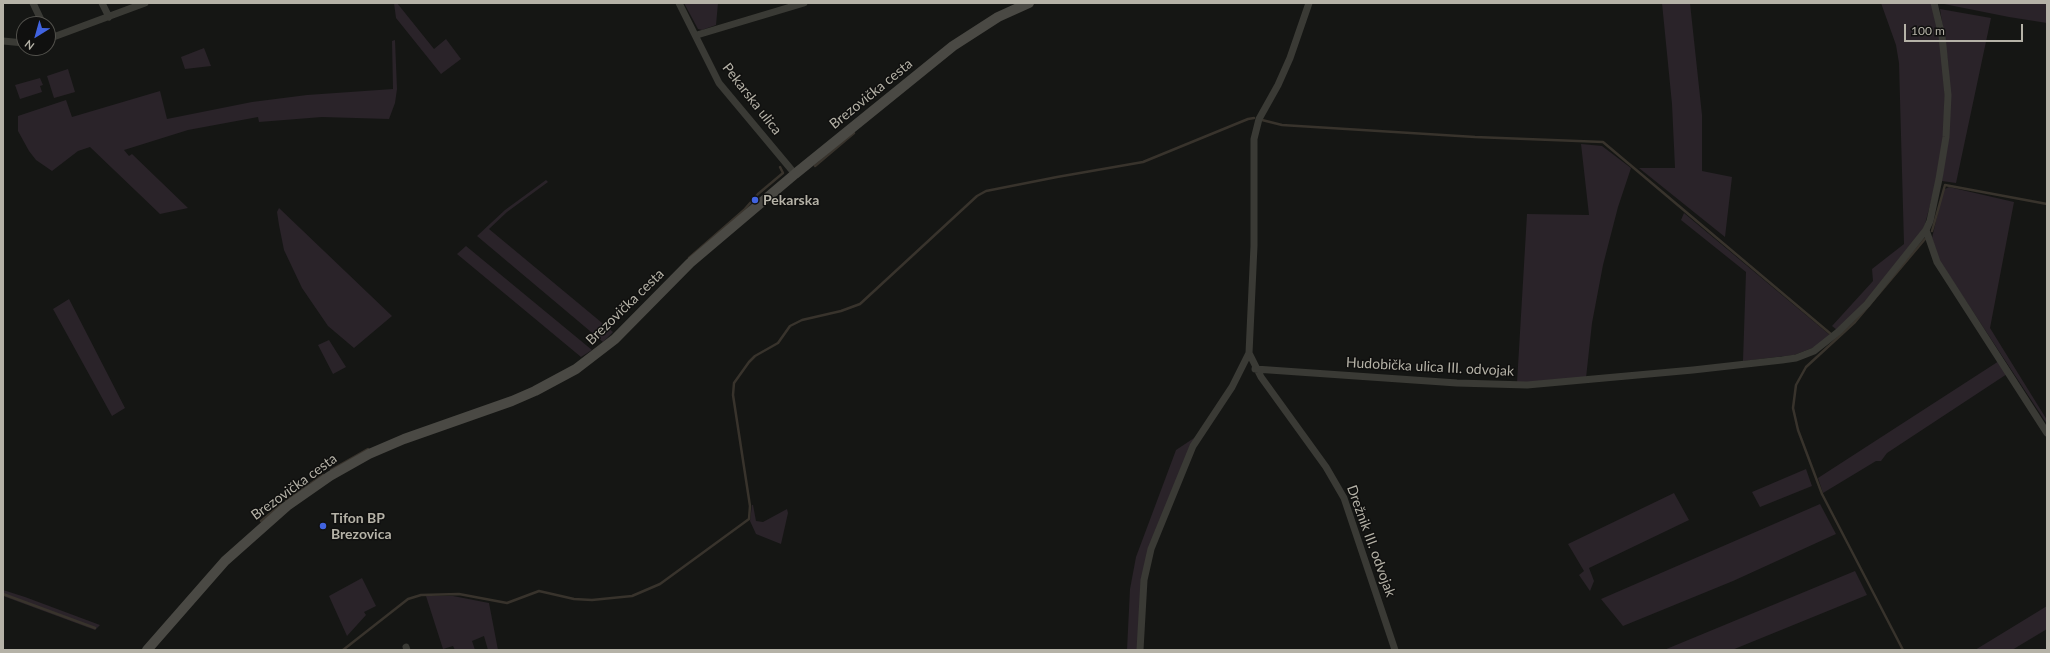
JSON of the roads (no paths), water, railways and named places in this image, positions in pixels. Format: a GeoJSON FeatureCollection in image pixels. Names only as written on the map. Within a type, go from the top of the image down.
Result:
{"type":"FeatureCollection","features":[{"type":"Feature","properties":{"kind":"main road","name":"Brezovička cesta"},"geometry":{"type":"LineString","coordinates":[[147,650],[225,561],[287,506],[330,476],[370,454],[404,439],[535,392],[576,369],[615,339],[690,263],[795,174],[953,46],[998,17],[1029,3]]}},
{"type":"Feature","properties":{"kind":"street"},"geometry":{"type":"LineString","coordinates":[[33,3],[39,16]]}},
{"type":"Feature","properties":{"kind":"street"},"geometry":{"type":"LineString","coordinates":[[102,3],[109,17]]}},
{"type":"Feature","properties":{"kind":"street","name":"Pekarska ulica"},"geometry":{"type":"LineString","coordinates":[[679,3],[720,83],[795,174]]}},
{"type":"Feature","properties":{"kind":"street"},"geometry":{"type":"LineString","coordinates":[[697,36],[804,3]]}},
{"type":"Feature","properties":{"kind":"street"},"geometry":{"type":"LineString","coordinates":[[1255,369],[1249,353],[1254,246],[1252,180],[1254,134],[1259,118],[1278,85],[1290,58],[1309,3]]}},
{"type":"Feature","properties":{"kind":"street"},"geometry":{"type":"LineString","coordinates":[[1934,3],[1942,36],[1948,95],[1946,137],[1939,179],[1926,230],[1937,262],[2045,427],[2047,433]]}},
{"type":"Feature","properties":{"kind":"street"},"geometry":{"type":"LineString","coordinates":[[56,36],[142,4]]}},
{"type":"Feature","properties":{"kind":"street"},"geometry":{"type":"LineString","coordinates":[[3,41],[16,42]]}},
{"type":"Feature","properties":{"kind":"street","name":"Hudobička ulica III. odvojak"},"geometry":{"type":"LineString","coordinates":[[1255,369],[1457,383],[1527,385],[1693,370],[1796,358],[1819,347],[1854,318],[1881,288],[1926,230]]}},
{"type":"Feature","properties":{"kind":"street"},"geometry":{"type":"LineString","coordinates":[[1140,650],[1144,580],[1151,549],[1193,446],[1232,387],[1249,353]]}},
{"type":"Feature","properties":{"kind":"street","name":"Drežnik III. odvojak"},"geometry":{"type":"LineString","coordinates":[[1255,369],[1326,467],[1344,498],[1395,650]]}},
{"type":"Feature","properties":{"kind":"waterway"},"geometry":{"type":"LineString","coordinates":[[343,650],[408,599],[421,595],[459,594],[507,603],[539,591],[574,599],[592,600],[632,596],[660,584],[749,519],[750,506],[733,395],[734,383],[749,362],[755,356],[778,343],[790,326],[802,320],[841,311],[860,304],[977,196],[986,191],[1143,162],[1248,119],[1254,118]]}},
{"type":"Feature","properties":{"kind":"waterway"},"geometry":{"type":"LineString","coordinates":[[1262,120],[1282,125],[1475,137],[1603,142],[1832,335]]}},
{"type":"Feature","properties":{"kind":"waterway"},"geometry":{"type":"LineString","coordinates":[[815,166],[854,133]]}},
{"type":"Feature","properties":{"kind":"waterway"},"geometry":{"type":"LineString","coordinates":[[689,258],[744,210],[758,194],[783,173],[780,167]]}},
{"type":"Feature","properties":{"kind":"waterway"},"geometry":{"type":"LineString","coordinates":[[1932,231],[1945,185],[2047,204]]}},
{"type":"Feature","properties":{"kind":"waterway"},"geometry":{"type":"LineString","coordinates":[[1903,650],[1822,494],[1798,430],[1793,408],[1796,385],[1806,367],[1855,322],[1925,239]]}},
{"type":"Feature","properties":{"kind":"waterway"},"geometry":{"type":"LineString","coordinates":[[331,470],[368,449]]}},
{"type":"Feature","properties":{"kind":"waterway"},"geometry":{"type":"LineString","coordinates":[[286,501],[323,475]]}},
{"type":"Feature","properties":{"kind":"waterway"},"geometry":{"type":"LineString","coordinates":[[261,521],[282,504]]}},
{"type":"Feature","properties":{"kind":"waterway"},"geometry":{"type":"LineString","coordinates":[[3,594],[95,628]]}},
{"type":"Feature","properties":{"kind":"place","name":"Pekarska"},"geometry":{"type":"Point","coordinates":[755,200]}},
{"type":"Feature","properties":{"kind":"place","name":"Tifon BP Brezovica"},"geometry":{"type":"Point","coordinates":[323,526]}}]}
